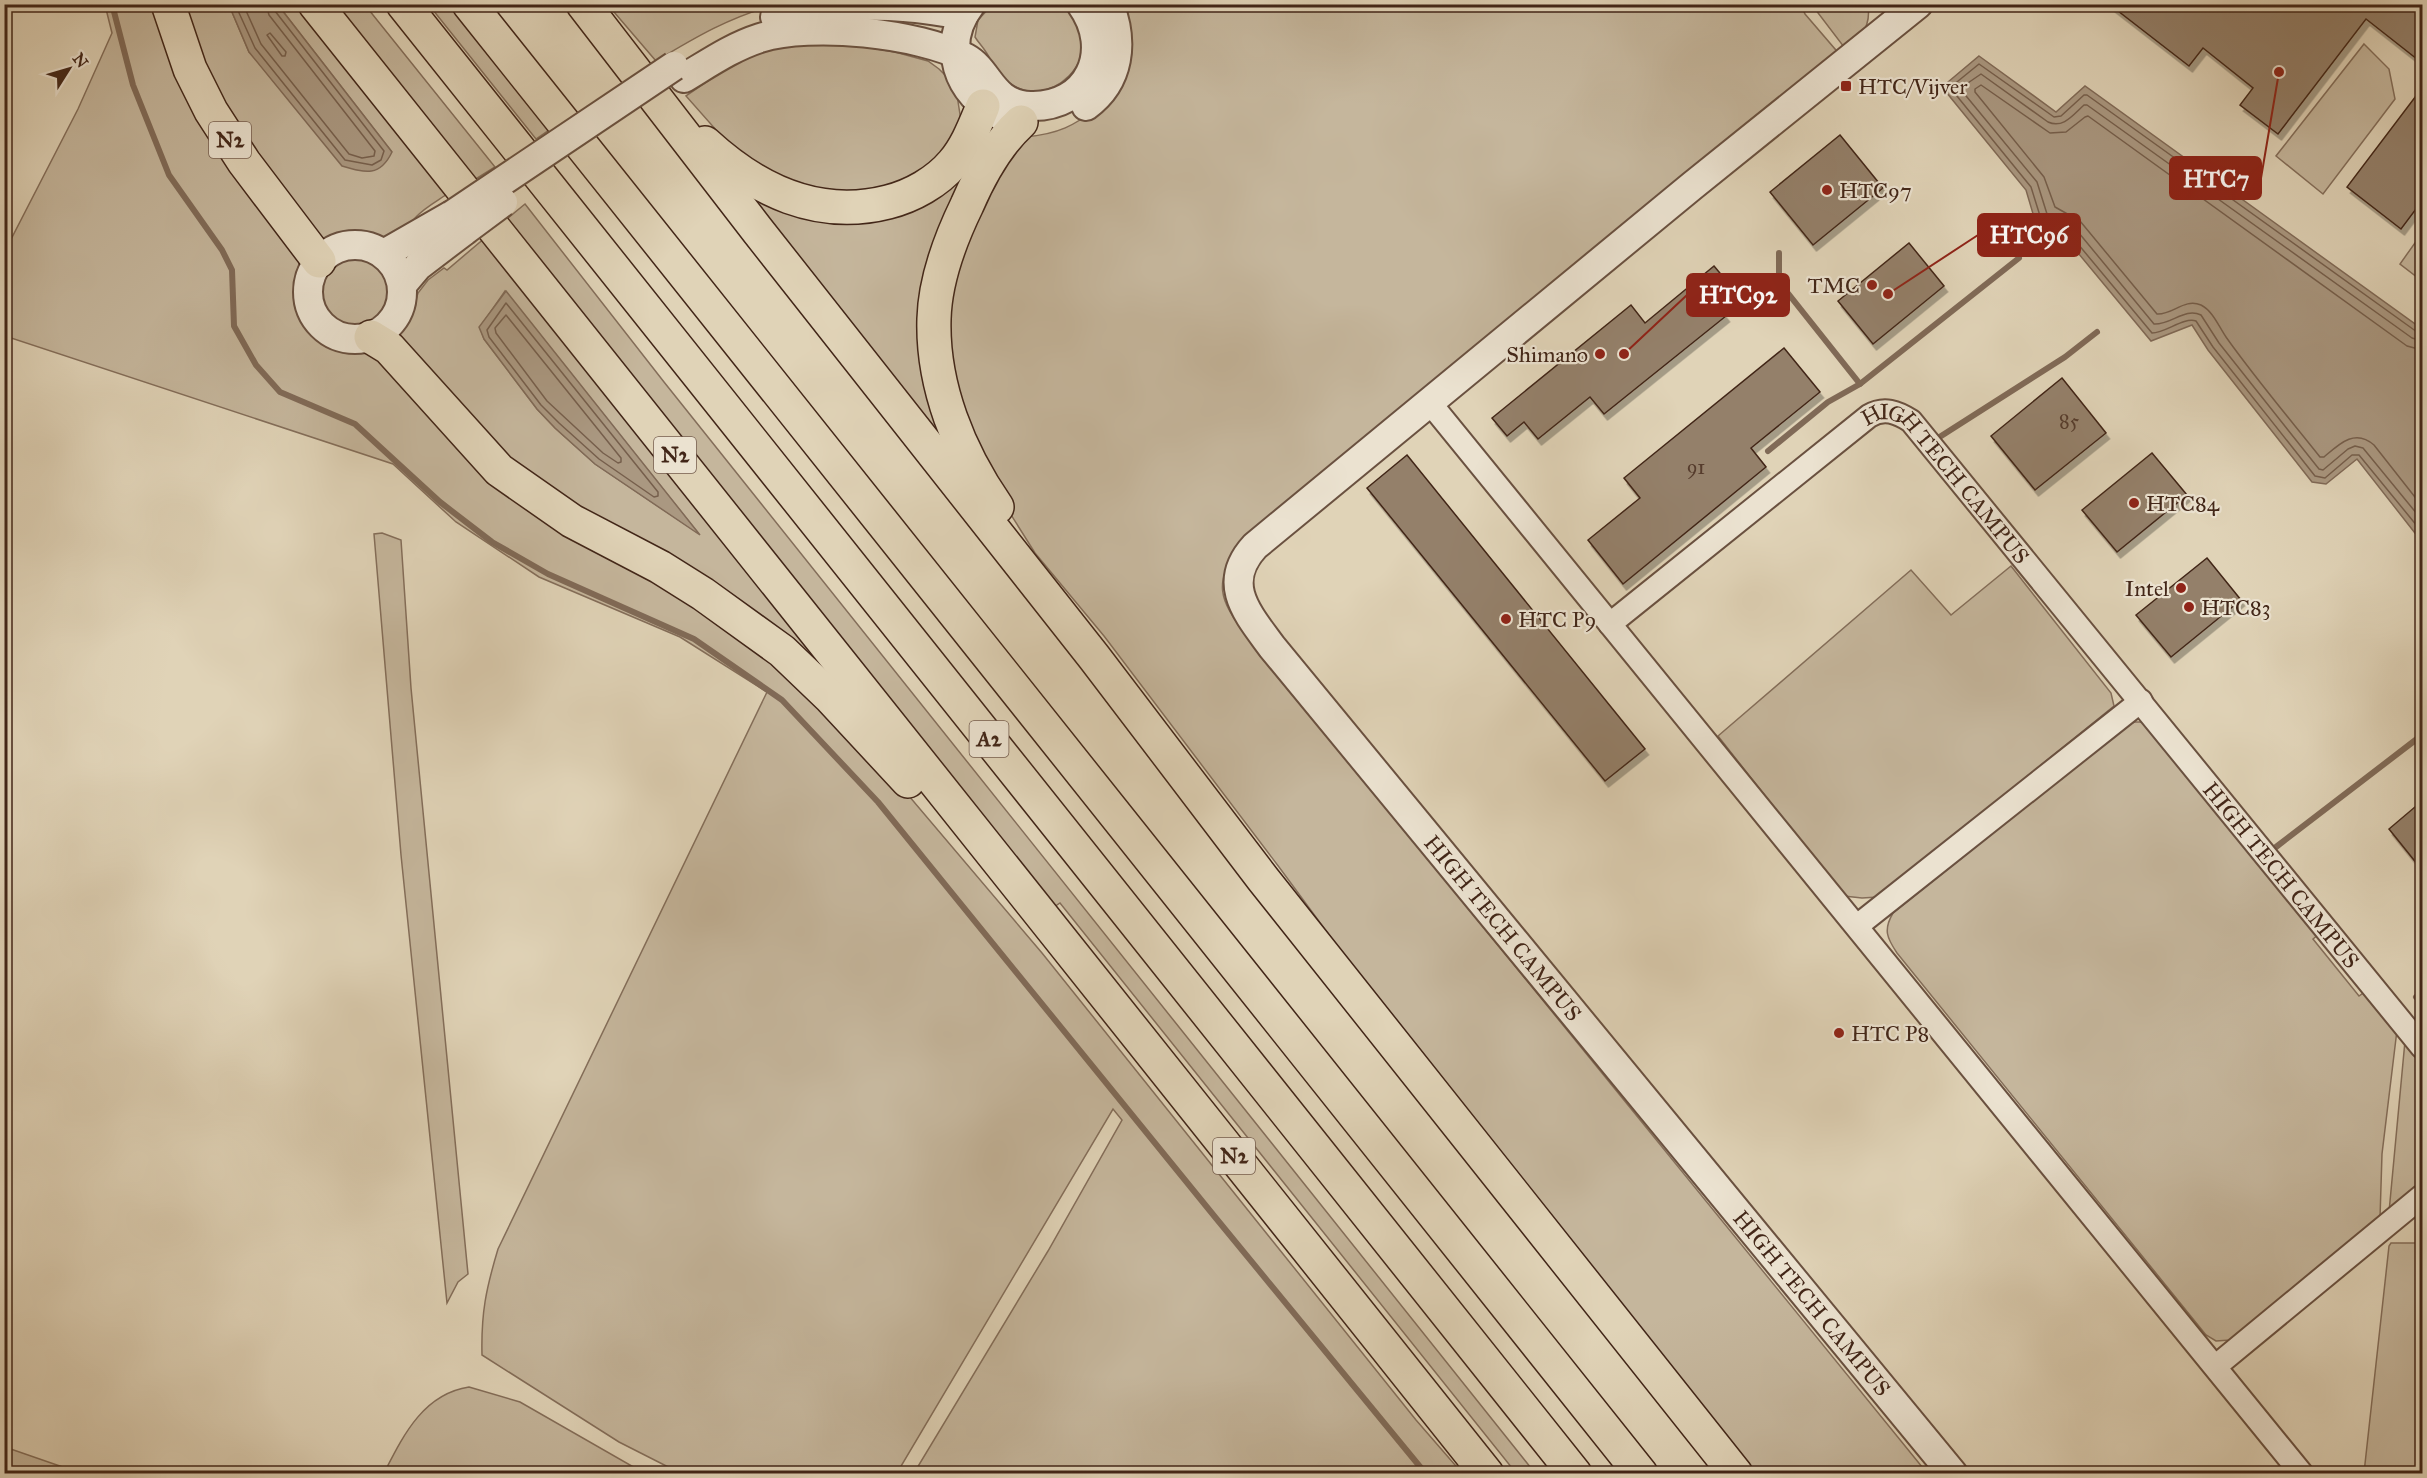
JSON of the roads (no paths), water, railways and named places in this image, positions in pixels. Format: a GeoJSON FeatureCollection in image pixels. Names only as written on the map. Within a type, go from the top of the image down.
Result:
{"type":"FeatureCollection","features":[{"type":"Feature","properties":{"kind":"highway","name":"N2"},"geometry":{"type":"LineString","coordinates":[[168,4],[190,69],[211,111],[244,162],[319,261]]}},
{"type":"Feature","properties":{"kind":"highway","name":"N2"},"geometry":{"type":"LineString","coordinates":[[315,4],[1487,1473]]}},
{"type":"Feature","properties":{"kind":"highway","name":"A2"},"geometry":{"type":"LineString","coordinates":[[404,4],[1575,1473]]}},
{"type":"Feature","properties":{"kind":"highway","name":"A2"},"geometry":{"type":"LineString","coordinates":[[469,4],[1641,1473]]}},
{"type":"Feature","properties":{"kind":"highway"},"geometry":{"type":"LineString","coordinates":[[584,4],[687,126],[722,158],[754,180],[792,198],[815,205],[844,209],[861,208],[907,196],[941,175],[953,163],[983,106]]}},
{"type":"Feature","properties":{"kind":"highway"},"geometry":{"type":"LineString","coordinates":[[584,4],[765,240],[1094,657],[1263,879],[1736,1473]]}},
{"type":"Feature","properties":{"kind":"highway"},"geometry":{"type":"LineString","coordinates":[[1027,114],[987,166],[954,232],[937,293],[934,318],[935,345],[948,411],[964,449],[994,504],[1090,636],[1094,657]]}},
{"type":"Feature","properties":{"kind":"highway","name":"N2"},"geometry":{"type":"LineString","coordinates":[[371,337],[389,348],[499,470],[572,521],[660,567],[703,594],[782,651],[880,748],[930,807],[1034,905]]}},
{"type":"Feature","properties":{"kind":"street"},"geometry":{"type":"LineString","coordinates":[[384,254],[458,223],[679,72],[717,38],[734,31],[776,16],[813,9],[859,5],[967,9],[957,30],[955,54],[962,80],[971,95],[983,106],[1008,119],[1027,114],[1068,96],[1090,75],[1096,60],[1096,38],[1093,25],[1082,4]]}},
{"type":"Feature","properties":{"kind":"street"},"geometry":{"type":"LineString","coordinates":[[679,72],[739,46],[787,31],[807,29],[895,37],[955,54],[972,62],[993,88],[1027,114],[1044,122],[1065,118],[1096,99],[1106,87],[1114,71],[1118,45],[1114,18],[1109,4]]}},
{"type":"Feature","properties":{"kind":"street"},"geometry":{"type":"LineString","coordinates":[[1868,44],[1879,12],[1878,4]]}},
{"type":"Feature","properties":{"kind":"street","name":"HIGH TECH CAMPUS"},"geometry":{"type":"LineString","coordinates":[[1918,4],[1692,186],[1255,546],[1240,567],[1239,589],[1242,604],[1272,647],[1953,1473]]}},
{"type":"Feature","properties":{"kind":"street"},"geometry":{"type":"LineString","coordinates":[[402,285],[458,223]]}},
{"type":"Feature","properties":{"kind":"street"},"geometry":{"type":"LineString","coordinates":[[356,244],[384,254],[399,273],[403,294],[398,312],[387,327],[371,337],[353,339],[343,338],[326,329],[319,323],[308,297],[310,278],[319,261],[335,248],[356,244]]}},
{"type":"Feature","properties":{"kind":"street"},"geometry":{"type":"LineString","coordinates":[[1430,403],[2302,1473]]}},
{"type":"Feature","properties":{"kind":"street","name":"HIGH TECH CAMPUS"},"geometry":{"type":"LineString","coordinates":[[1610,624],[1869,416],[1878,411],[1890,411],[1911,421],[2422,1047]]}},
{"type":"Feature","properties":{"kind":"street"},"geometry":{"type":"LineString","coordinates":[[1857,926],[2141,701]]}},
{"type":"Feature","properties":{"kind":"street"},"geometry":{"type":"LineString","coordinates":[[2216,1366],[2422,1196]]}},
{"type":"Feature","properties":{"kind":"water"},"geometry":{"type":"Polygon","coordinates":[[[229,5],[278,5],[392,152],[382,166],[372,171],[365,171],[342,166],[249,52],[229,5]]]}},
{"type":"Feature","properties":{"kind":"water"},"geometry":{"type":"Polygon","coordinates":[[[1979,56],[2056,112],[2085,86],[2422,329],[2422,542],[2357,459],[2326,484],[2312,482],[2208,350],[2192,325],[2151,341],[2064,236],[2036,224],[2026,190],[1942,87],[1979,56]]]}},
{"type":"Feature","properties":{"kind":"water"},"geometry":{"type":"Polygon","coordinates":[[[506,291],[700,535],[595,464],[537,409],[484,339],[479,327],[506,291]]]}},
{"type":"Feature","properties":{"kind":"waterway"},"geometry":{"type":"LineString","coordinates":[[112,4],[133,85],[169,175],[222,250],[232,270],[234,326],[256,365],[280,392],[355,424],[440,502],[492,542],[548,574],[694,639],[782,700],[878,802],[1426,1474]]}},
{"type":"Feature","properties":{"kind":"waterway"},"geometry":{"type":"LineString","coordinates":[[1779,253],[1779,282],[1860,384]]}},
{"type":"Feature","properties":{"kind":"waterway"},"geometry":{"type":"LineString","coordinates":[[1768,451],[1828,402],[1860,384],[2019,258]]}},
{"type":"Feature","properties":{"kind":"waterway"},"geometry":{"type":"LineString","coordinates":[[1938,438],[2065,357],[2097,332]]}},
{"type":"Feature","properties":{"kind":"waterway"},"geometry":{"type":"LineString","coordinates":[[2276,847],[2422,735]]}},
{"type":"Feature","properties":{"kind":"waterway"},"geometry":{"type":"LineString","coordinates":[[2416,997],[2422,992]]}},
{"type":"Feature","properties":{"kind":"place","name":"HTC7"},"geometry":{"type":"Point","coordinates":[2279,72]}},
{"type":"Feature","properties":{"kind":"place","name":"HTC/Vijver"},"geometry":{"type":"Point","coordinates":[1846,86]}},
{"type":"Feature","properties":{"kind":"place","name":"HTC97"},"geometry":{"type":"Point","coordinates":[1827,190]}},
{"type":"Feature","properties":{"kind":"place","name":"TMC"},"geometry":{"type":"Point","coordinates":[1872,285]}},
{"type":"Feature","properties":{"kind":"place","name":"HTC96"},"geometry":{"type":"Point","coordinates":[1888,294]}},
{"type":"Feature","properties":{"kind":"place","name":"Shimano"},"geometry":{"type":"Point","coordinates":[1600,354]}},
{"type":"Feature","properties":{"kind":"place","name":"HTC92"},"geometry":{"type":"Point","coordinates":[1624,354]}},
{"type":"Feature","properties":{"kind":"place","name":"HTC84"},"geometry":{"type":"Point","coordinates":[2134,503]}},
{"type":"Feature","properties":{"kind":"place","name":"Intel"},"geometry":{"type":"Point","coordinates":[2181,588]}},
{"type":"Feature","properties":{"kind":"place","name":"HTC83"},"geometry":{"type":"Point","coordinates":[2189,607]}},
{"type":"Feature","properties":{"kind":"place","name":"HTC P9"},"geometry":{"type":"Point","coordinates":[1506,619]}},
{"type":"Feature","properties":{"kind":"place","name":"HTC P8"},"geometry":{"type":"Point","coordinates":[1839,1033]}}]}
